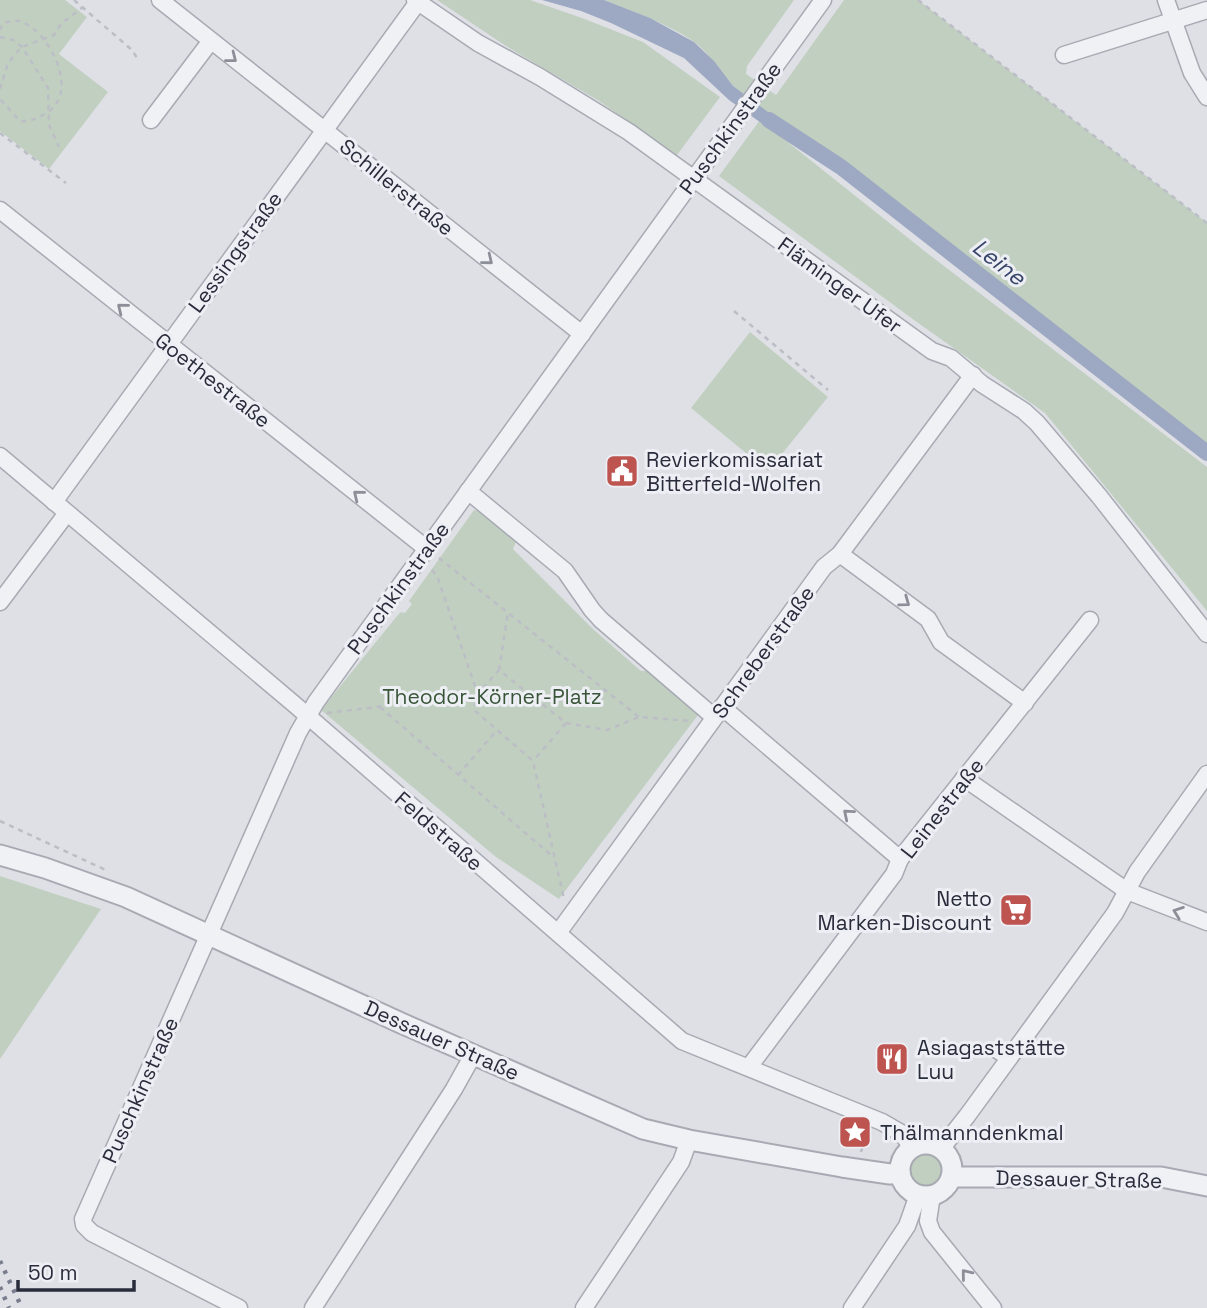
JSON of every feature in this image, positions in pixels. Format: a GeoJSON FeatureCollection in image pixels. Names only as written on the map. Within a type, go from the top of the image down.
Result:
{"type":"FeatureCollection","features":[{"type":"Feature","properties":{"kind":"street","name":"Schillerstraße"},"geometry":{"type":"LineString","coordinates":[[160,0],[582,334]]}},
{"type":"Feature","properties":{"kind":"street","name":"Puschkinstraße"},"geometry":{"type":"LineString","coordinates":[[239,1308],[92,1233],[84,1225],[85,1212],[208,934],[307,715],[823,0]]}},
{"type":"Feature","properties":{"kind":"street"},"geometry":{"type":"LineString","coordinates":[[1166,0],[1192,74],[1207,97]]}},
{"type":"Feature","properties":{"kind":"street","name":"Lessingstraße"},"geometry":{"type":"LineString","coordinates":[[0,603],[169,345],[416,1]]}},
{"type":"Feature","properties":{"kind":"street","name":"Fläminger Ufer"},"geometry":{"type":"LineString","coordinates":[[416,1],[478,43],[540,77],[629,132],[932,351],[951,358],[1037,423],[1099,496],[1207,634]]}},
{"type":"Feature","properties":{"kind":"street"},"geometry":{"type":"LineString","coordinates":[[1064,55],[1207,10]]}},
{"type":"Feature","properties":{"kind":"street"},"geometry":{"type":"LineString","coordinates":[[151,120],[210,42]]}},
{"type":"Feature","properties":{"kind":"street","name":"Goethestraße"},"geometry":{"type":"LineString","coordinates":[[0,210],[424,552]]}},
{"type":"Feature","properties":{"kind":"street","name":"Schreberstraße"},"geometry":{"type":"LineString","coordinates":[[558,933],[824,567],[840,554],[973,375]]}},
{"type":"Feature","properties":{"kind":"street","name":"Feldstraße"},"geometry":{"type":"LineString","coordinates":[[0,456],[307,715],[682,1041],[871,1116],[901,1133],[912,1148]]}},
{"type":"Feature","properties":{"kind":"street"},"geometry":{"type":"LineString","coordinates":[[468,491],[565,571],[601,620],[714,717],[900,859]]}},
{"type":"Feature","properties":{"kind":"street"},"geometry":{"type":"LineString","coordinates":[[840,554],[928,619],[941,642],[1025,703]]}},
{"type":"Feature","properties":{"kind":"street","name":"Leinestraße"},"geometry":{"type":"LineString","coordinates":[[749,1067],[894,874],[900,859],[1090,620]]}},
{"type":"Feature","properties":{"kind":"street"},"geometry":{"type":"LineString","coordinates":[[941,1149],[1115,913],[1137,872],[1207,774]]}},
{"type":"Feature","properties":{"kind":"street"},"geometry":{"type":"LineString","coordinates":[[964,778],[1127,891],[1207,922]]}},
{"type":"Feature","properties":{"kind":"street","name":"Dessauer Straße"},"geometry":{"type":"LineString","coordinates":[[0,855],[108,889],[643,1129],[689,1140],[856,1169],[900,1173]]}},
{"type":"Feature","properties":{"kind":"street"},"geometry":{"type":"LineString","coordinates":[[313,1308],[454,1089],[473,1055]]}},
{"type":"Feature","properties":{"kind":"street"},"geometry":{"type":"LineString","coordinates":[[584,1308],[681,1162],[689,1140]]}},
{"type":"Feature","properties":{"kind":"street"},"geometry":{"type":"LineString","coordinates":[[927,1144],[941,1149],[951,1164],[951,1177],[942,1191],[925,1195],[906,1187],[900,1173],[904,1156],[912,1148],[927,1144]]}},
{"type":"Feature","properties":{"kind":"street","name":"Dessauer Straße"},"geometry":{"type":"LineString","coordinates":[[951,1177],[1161,1177],[1207,1186]]}},
{"type":"Feature","properties":{"kind":"street"},"geometry":{"type":"LineString","coordinates":[[852,1308],[925,1195]]}},
{"type":"Feature","properties":{"kind":"street"},"geometry":{"type":"LineString","coordinates":[[925,1195],[932,1232],[993,1308]]}},
{"type":"Feature","properties":{"kind":"lane"},"geometry":{"type":"LineString","coordinates":[[993,1052],[1007,1061]]}},
{"type":"Feature","properties":{"kind":"path"},"geometry":{"type":"LineString","coordinates":[[74,0],[132,50],[137,58]]}},
{"type":"Feature","properties":{"kind":"path"},"geometry":{"type":"LineString","coordinates":[[918,0],[1207,223]]}},
{"type":"Feature","properties":{"kind":"path"},"geometry":{"type":"LineString","coordinates":[[0,89],[7,66],[22,47],[54,35],[61,24],[83,7]]}},
{"type":"Feature","properties":{"kind":"path"},"geometry":{"type":"LineString","coordinates":[[0,30],[4,23],[17,20],[28,25],[43,40],[62,77],[62,96],[56,106],[48,113],[28,122],[20,121],[0,99]]}},
{"type":"Feature","properties":{"kind":"path"},"geometry":{"type":"LineString","coordinates":[[0,37],[13,40],[22,47],[48,88],[48,125],[59,147]]}},
{"type":"Feature","properties":{"kind":"path"},"geometry":{"type":"LineString","coordinates":[[0,133],[66,183]]}},
{"type":"Feature","properties":{"kind":"path"},"geometry":{"type":"LineString","coordinates":[[734,311],[828,390]]}},
{"type":"Feature","properties":{"kind":"path"},"geometry":{"type":"LineString","coordinates":[[424,552],[508,612],[639,717]]}},
{"type":"Feature","properties":{"kind":"path"},"geometry":{"type":"LineString","coordinates":[[424,552],[437,576],[477,695],[474,710],[533,761],[568,919]]}},
{"type":"Feature","properties":{"kind":"path"},"geometry":{"type":"LineString","coordinates":[[307,715],[477,695],[499,670],[508,612]]}},
{"type":"Feature","properties":{"kind":"path"},"geometry":{"type":"LineString","coordinates":[[499,670],[565,723],[607,730],[639,717],[698,722],[714,717]]}},
{"type":"Feature","properties":{"kind":"path"},"geometry":{"type":"LineString","coordinates":[[380,707],[555,858]]}},
{"type":"Feature","properties":{"kind":"path"},"geometry":{"type":"LineString","coordinates":[[533,761],[565,723]]}},
{"type":"Feature","properties":{"kind":"path"},"geometry":{"type":"LineString","coordinates":[[458,775],[497,730]]}},
{"type":"Feature","properties":{"kind":"path"},"geometry":{"type":"LineString","coordinates":[[0,821],[86,862]]}},
{"type":"Feature","properties":{"kind":"path"},"geometry":{"type":"LineString","coordinates":[[856,1169],[871,1116]]}},
{"type":"Feature","properties":{"kind":"green space"},"geometry":{"type":"Polygon","coordinates":[[[0,0],[65,0],[87,17],[59,54],[108,92],[49,169],[0,131],[0,0]]]}},
{"type":"Feature","properties":{"kind":"green space"},"geometry":{"type":"Polygon","coordinates":[[[437,0],[530,0],[643,42],[720,97],[677,155],[599,101],[506,46],[437,0]]]}},
{"type":"Feature","properties":{"kind":"green space"},"geometry":{"type":"Polygon","coordinates":[[[604,0],[794,0],[747,66],[746,74],[776,95],[844,0],[918,0],[1207,223],[1207,453],[733,86],[693,41],[661,23],[604,0]]]}},
{"type":"Feature","properties":{"kind":"green space"},"geometry":{"type":"Polygon","coordinates":[[[760,120],[927,253],[1207,467],[1207,611],[1045,413],[719,176],[760,120]]]}},
{"type":"Feature","properties":{"kind":"green space"},"geometry":{"type":"Polygon","coordinates":[[[750,332],[828,397],[768,471],[691,408],[750,332]]]}},
{"type":"Feature","properties":{"kind":"green space","name":"Theodor-Körner-Platz"},"geometry":{"type":"Polygon","coordinates":[[[474,510],[486,513],[517,539],[513,549],[594,630],[641,671],[650,671],[698,715],[559,899],[496,857],[321,710],[397,616],[401,612],[405,613],[412,604],[409,601],[474,510]]]}},
{"type":"Feature","properties":{"kind":"green space"},"geometry":{"type":"Polygon","coordinates":[[[0,876],[101,909],[0,1059],[0,876]]]}},
{"type":"Feature","properties":{"kind":"green space"},"geometry":{"type":"Polygon","coordinates":[[[925,1152],[938,1157],[943,1170],[938,1183],[925,1188],[912,1183],[907,1170],[912,1157],[925,1152]]]}},
{"type":"Feature","properties":{"kind":"water"},"geometry":{"type":"Polygon","coordinates":[[[542,0],[604,0],[650,18],[694,42],[714,61],[733,86],[788,127],[781,137],[729,100],[684,58],[611,23],[542,0]]]}},
{"type":"Feature","properties":{"kind":"waterway","name":"Leine"},"geometry":{"type":"LineString","coordinates":[[769,120],[841,167],[1207,453]]}},
{"type":"Feature","properties":{"kind":"railway"},"geometry":{"type":"LineString","coordinates":[[0,1261],[22,1308]]}},
{"type":"Feature","properties":{"kind":"railway"},"geometry":{"type":"LineString","coordinates":[[0,1287],[9,1308]]}},
{"type":"Feature","properties":{"kind":"place","name":"Revierkomissariat Bitterfeld-Wolfen"},"geometry":{"type":"Point","coordinates":[622,471]}},
{"type":"Feature","properties":{"kind":"place","name":"Netto Marken-Discount"},"geometry":{"type":"Point","coordinates":[1016,910]}},
{"type":"Feature","properties":{"kind":"place","name":"Asiagaststätte Luu"},"geometry":{"type":"Point","coordinates":[892,1059]}},
{"type":"Feature","properties":{"kind":"place","name":"Thälmanndenkmal"},"geometry":{"type":"Point","coordinates":[855,1132]}}]}
